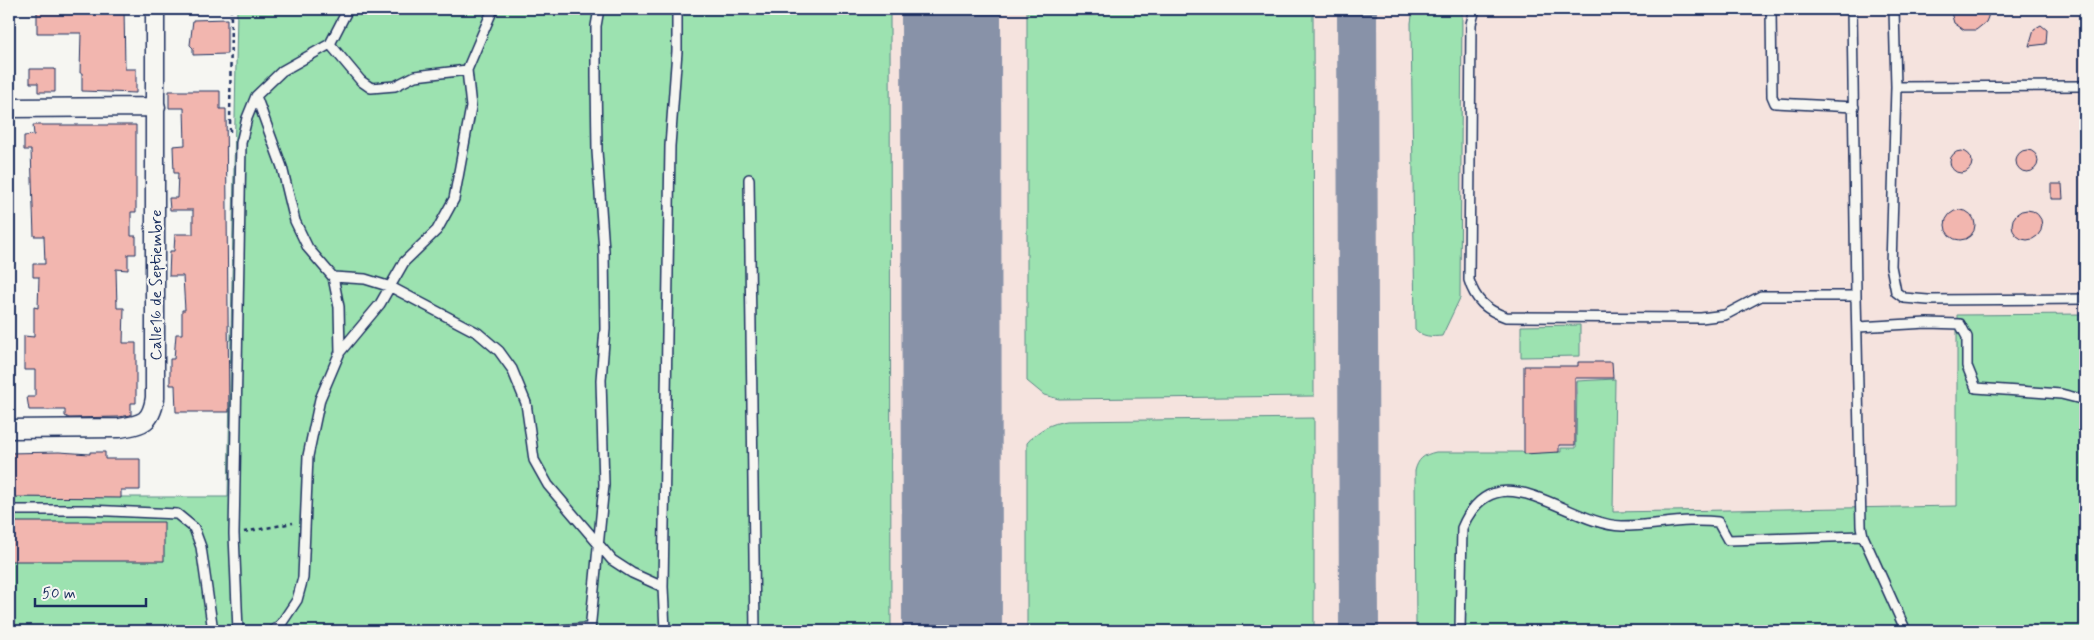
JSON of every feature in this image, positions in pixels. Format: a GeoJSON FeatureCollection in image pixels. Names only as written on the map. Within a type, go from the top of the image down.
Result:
{"type":"FeatureCollection","features":[{"type":"Feature","properties":{"kind":"street","name":"Calle16 de Septiembre"},"geometry":{"type":"LineString","coordinates":[[9,429],[120,428],[136,426],[145,421],[152,413],[155,398],[155,9]]}},
{"type":"Feature","properties":{"kind":"street"},"geometry":{"type":"LineString","coordinates":[[9,108],[156,107]]}},
{"type":"Feature","properties":{"kind":"lane"},"geometry":{"type":"LineString","coordinates":[[238,631],[234,534],[241,142],[247,118],[256,96],[282,71],[330,44],[348,9]]}},
{"type":"Feature","properties":{"kind":"lane"},"geometry":{"type":"LineString","coordinates":[[273,631],[281,624],[297,600],[303,578],[308,456],[320,399],[340,352],[390,287],[404,262],[437,230],[454,199],[471,107],[467,70],[493,9]]}},
{"type":"Feature","properties":{"kind":"lane"},"geometry":{"type":"LineString","coordinates":[[540,631],[590,630],[599,543],[604,484],[600,380],[605,329],[604,252],[597,150],[596,26],[599,9]]}},
{"type":"Feature","properties":{"kind":"lane"},"geometry":{"type":"LineString","coordinates":[[670,9],[677,26]]}},
{"type":"Feature","properties":{"kind":"lane"},"geometry":{"type":"LineString","coordinates":[[665,631],[663,587],[670,146],[677,9]]}},
{"type":"Feature","properties":{"kind":"lane"},"geometry":{"type":"LineString","coordinates":[[1475,9],[1471,24],[1469,280],[1480,302],[1492,312],[1506,317],[1701,318],[1725,315],[1760,296],[1856,296]]}},
{"type":"Feature","properties":{"kind":"lane"},"geometry":{"type":"LineString","coordinates":[[1771,9],[1772,96],[1776,103],[1854,107]]}},
{"type":"Feature","properties":{"kind":"lane"},"geometry":{"type":"LineString","coordinates":[[1852,9],[1856,296],[1863,536],[1906,631]]}},
{"type":"Feature","properties":{"kind":"lane"},"geometry":{"type":"LineString","coordinates":[[1894,9],[1896,87],[1891,266],[1896,292],[1904,298],[1928,300],[2085,299]]}},
{"type":"Feature","properties":{"kind":"lane"},"geometry":{"type":"LineString","coordinates":[[330,44],[361,81],[371,88],[395,86],[416,76],[467,70]]}},
{"type":"Feature","properties":{"kind":"lane"},"geometry":{"type":"LineString","coordinates":[[1896,87],[2085,86]]}},
{"type":"Feature","properties":{"kind":"lane"},"geometry":{"type":"LineString","coordinates":[[256,96],[282,167],[295,221],[308,248],[333,277],[339,307],[340,352]]}},
{"type":"Feature","properties":{"kind":"lane"},"geometry":{"type":"LineString","coordinates":[[749,179],[755,631]]}},
{"type":"Feature","properties":{"kind":"lane"},"geometry":{"type":"LineString","coordinates":[[333,277],[365,279],[390,287],[478,333],[499,351],[512,369],[526,403],[534,460],[548,485],[612,560],[632,573],[663,587]]}},
{"type":"Feature","properties":{"kind":"lane"},"geometry":{"type":"LineString","coordinates":[[1858,327],[1927,323],[1960,324],[1967,337],[1967,366],[1976,388],[2061,394],[2085,400]]}},
{"type":"Feature","properties":{"kind":"lane"},"geometry":{"type":"LineString","coordinates":[[1460,631],[1462,528],[1468,512],[1484,495],[1505,491],[1536,496],[1593,521],[1621,526],[1704,520],[1718,522],[1728,540],[1863,536]]}},
{"type":"Feature","properties":{"kind":"lane"},"geometry":{"type":"LineString","coordinates":[[9,510],[88,510],[177,514],[194,528],[201,547],[213,631]]}},
{"type":"Feature","properties":{"kind":"path"},"geometry":{"type":"LineString","coordinates":[[234,534],[304,521]]}},
{"type":"Feature","properties":{"kind":"shaded area"},"geometry":{"type":"Polygon","coordinates":[[[237,9],[2085,9],[2085,631],[228,631],[228,497],[237,9]]]}},
{"type":"Feature","properties":{"kind":"green space"},"geometry":{"type":"Polygon","coordinates":[[[237,9],[890,9],[891,631],[9,631],[9,497],[228,497],[237,9]]]}},
{"type":"Feature","properties":{"kind":"green space"},"geometry":{"type":"Polygon","coordinates":[[[1027,9],[1313,9],[1314,396],[1059,399],[1044,395],[1027,381],[1027,9]]]}},
{"type":"Feature","properties":{"kind":"green space"},"geometry":{"type":"Polygon","coordinates":[[[1413,9],[1462,9],[1460,298],[1442,336],[1424,335],[1415,329],[1411,23],[1413,9]]]}},
{"type":"Feature","properties":{"kind":"green space"},"geometry":{"type":"Polygon","coordinates":[[[2085,314],[2085,631],[1416,631],[1415,471],[1418,463],[1424,456],[1436,452],[1561,452],[1561,448],[1576,448],[1577,381],[1615,379],[1613,512],[1957,506],[1957,315],[2085,314]]]}},
{"type":"Feature","properties":{"kind":"green space"},"geometry":{"type":"Polygon","coordinates":[[[1580,325],[1580,356],[1521,357],[1521,326],[1580,325]]]}},
{"type":"Feature","properties":{"kind":"green space"},"geometry":{"type":"Polygon","coordinates":[[[1314,418],[1314,631],[1027,631],[1027,443],[1040,431],[1050,425],[1067,421],[1314,418]]]}},
{"type":"Feature","properties":{"kind":"building"},"geometry":{"type":"Polygon","coordinates":[[[37,9],[124,9],[125,69],[136,69],[136,93],[82,91],[82,73],[80,73],[81,33],[37,33],[37,9]]]}},
{"type":"Feature","properties":{"kind":"building"},"geometry":{"type":"Polygon","coordinates":[[[1950,9],[1989,9],[1986,22],[1976,30],[1964,30],[1954,23],[1950,9]]]}},
{"type":"Feature","properties":{"kind":"building"},"geometry":{"type":"Polygon","coordinates":[[[227,19],[227,54],[193,55],[193,48],[190,45],[193,20],[227,19]]]}},
{"type":"Feature","properties":{"kind":"building"},"geometry":{"type":"Polygon","coordinates":[[[2041,25],[2047,30],[2046,44],[2029,46],[2034,29],[2041,25]]]}},
{"type":"Feature","properties":{"kind":"building"},"geometry":{"type":"Polygon","coordinates":[[[30,69],[55,69],[55,92],[38,92],[38,83],[30,83],[30,69]]]}},
{"type":"Feature","properties":{"kind":"building"},"geometry":{"type":"Polygon","coordinates":[[[169,91],[220,91],[220,109],[226,109],[229,412],[176,412],[175,385],[170,385],[170,359],[174,359],[176,334],[182,334],[182,310],[185,310],[183,276],[169,276],[170,251],[174,251],[175,234],[193,234],[193,210],[170,210],[169,198],[177,198],[178,173],[174,173],[173,146],[185,145],[184,108],[169,108],[169,91]]]}},
{"type":"Feature","properties":{"kind":"building"},"geometry":{"type":"Polygon","coordinates":[[[33,125],[136,125],[136,212],[131,212],[131,236],[136,236],[136,254],[128,254],[128,270],[116,269],[117,308],[124,308],[123,343],[136,343],[136,403],[131,403],[131,415],[69,418],[65,416],[65,410],[29,410],[27,397],[35,397],[35,370],[24,370],[24,336],[34,337],[34,307],[38,308],[39,277],[33,277],[33,264],[45,264],[44,236],[34,236],[31,150],[24,150],[24,136],[34,135],[33,125]]]}},
{"type":"Feature","properties":{"kind":"building"},"geometry":{"type":"Polygon","coordinates":[[[2027,150],[2037,157],[2038,161],[2031,171],[2027,172],[2017,165],[2016,161],[2023,151],[2027,150]]]}},
{"type":"Feature","properties":{"kind":"building"},"geometry":{"type":"Polygon","coordinates":[[[1961,151],[1969,154],[1972,162],[1969,170],[1961,173],[1953,170],[1950,162],[1953,154],[1961,151]]]}},
{"type":"Feature","properties":{"kind":"building"},"geometry":{"type":"Polygon","coordinates":[[[2051,184],[2062,184],[2063,199],[2051,199],[2051,184]]]}},
{"type":"Feature","properties":{"kind":"building"},"geometry":{"type":"Polygon","coordinates":[[[1960,210],[1971,214],[1975,225],[1971,236],[1960,240],[1949,236],[1945,225],[1949,214],[1960,210]]]}},
{"type":"Feature","properties":{"kind":"building"},"geometry":{"type":"Polygon","coordinates":[[[2027,210],[2038,214],[2042,225],[2038,236],[2027,240],[2016,236],[2012,225],[2016,214],[2027,210]]]}},
{"type":"Feature","properties":{"kind":"building"},"geometry":{"type":"Polygon","coordinates":[[[1578,362],[1612,362],[1613,378],[1575,378],[1575,445],[1559,445],[1559,452],[1524,454],[1524,366],[1578,366],[1578,362]]]}},
{"type":"Feature","properties":{"kind":"building"},"geometry":{"type":"Polygon","coordinates":[[[59,452],[90,454],[90,452],[105,452],[105,459],[140,459],[140,490],[121,490],[121,498],[9,497],[9,453],[59,452]]]}},
{"type":"Feature","properties":{"kind":"building"},"geometry":{"type":"Polygon","coordinates":[[[9,522],[164,522],[164,561],[9,561],[9,522]]]}},
{"type":"Feature","properties":{"kind":"taxiway"},"geometry":{"type":"LineString","coordinates":[[951,9],[951,20]]}},
{"type":"Feature","properties":{"kind":"taxiway"},"geometry":{"type":"LineString","coordinates":[[1357,9],[1359,631]]}},
{"type":"Feature","properties":{"kind":"runway"},"geometry":{"type":"LineString","coordinates":[[951,9],[952,631]]}}]}
